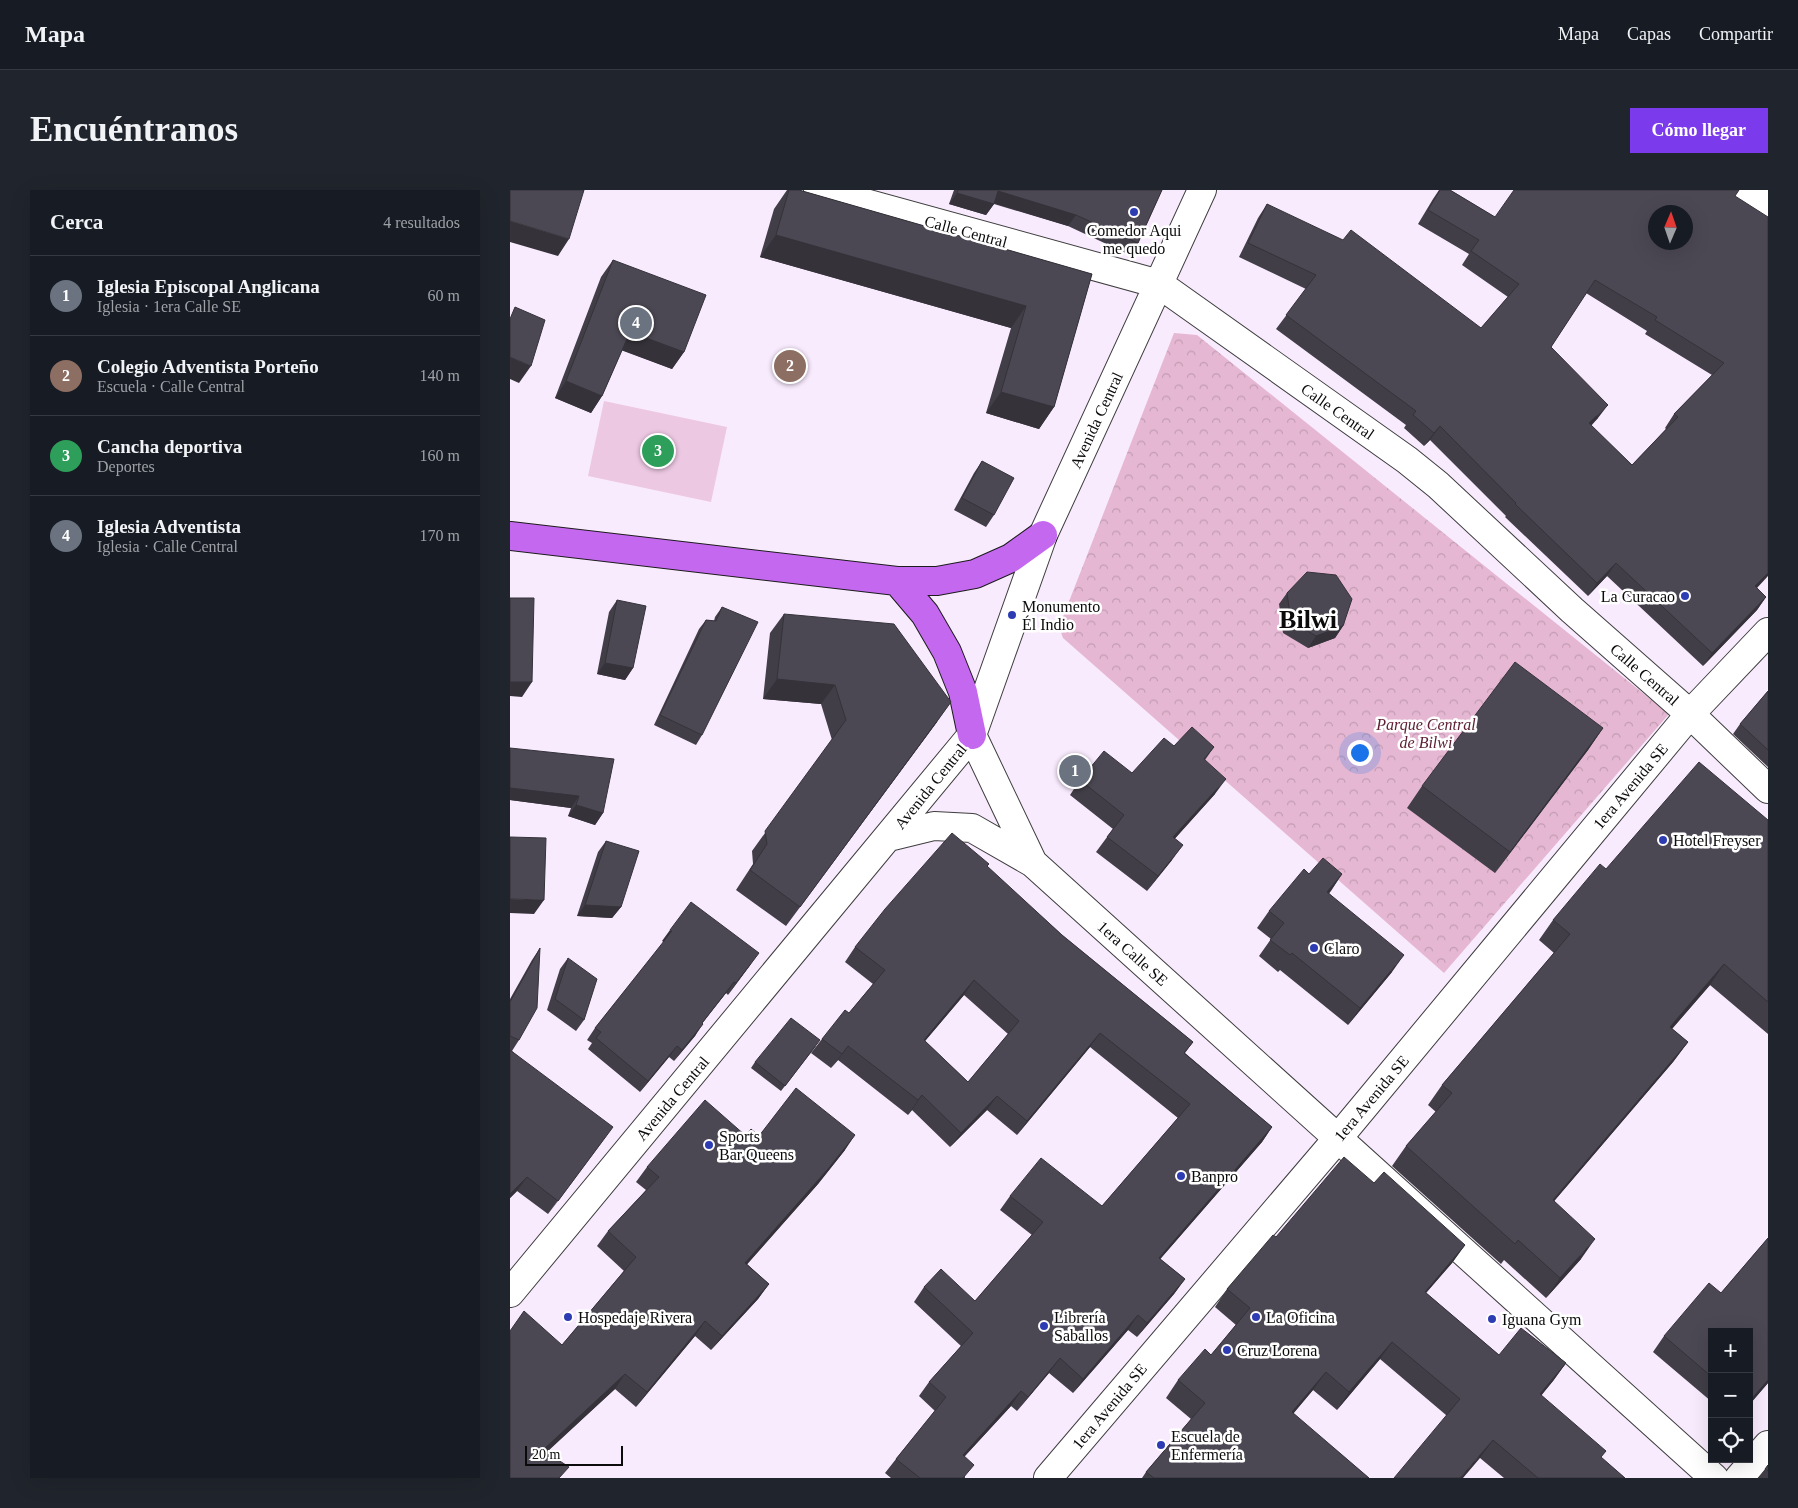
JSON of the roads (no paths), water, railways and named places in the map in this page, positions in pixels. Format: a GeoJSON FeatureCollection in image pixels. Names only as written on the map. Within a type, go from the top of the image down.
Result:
{"type":"FeatureCollection","features":[{"type":"Feature","properties":{"kind":"main road"},"geometry":{"type":"LineString","coordinates":[[510,536],[897,581],[937,581],[975,574],[1011,558],[1043,535]]}},
{"type":"Feature","properties":{"kind":"main road"},"geometry":{"type":"LineString","coordinates":[[897,581],[925,614],[947,652],[963,692],[972,735]]}},
{"type":"Feature","properties":{"kind":"street","name":"Calle Central"},"geometry":{"type":"LineString","coordinates":[[818,190],[1159,284],[1407,460],[1438,485],[1572,610],[1690,714],[1768,789]]}},
{"type":"Feature","properties":{"kind":"street","name":"Avenida Central"},"geometry":{"type":"LineString","coordinates":[[510,1293],[972,735],[1043,535],[1202,190]]}},
{"type":"Feature","properties":{"kind":"street"},"geometry":{"type":"LineString","coordinates":[[1746,190],[1768,204]]}},
{"type":"Feature","properties":{"kind":"street","name":"1era Avenida SE"},"geometry":{"type":"LineString","coordinates":[[1048,1478],[1338,1138],[1690,714],[1768,632]]}},
{"type":"Feature","properties":{"kind":"street","name":"1era Calle SE"},"geometry":{"type":"LineString","coordinates":[[972,735],[1033,863],[1714,1478]]}},
{"type":"Feature","properties":{"kind":"street"},"geometry":{"type":"LineString","coordinates":[[889,837],[934,826],[972,828],[1033,863]]}},
{"type":"Feature","properties":{"kind":"street"},"geometry":{"type":"LineString","coordinates":[[1739,1478],[1768,1445]]}},
{"type":"Feature","properties":{"kind":"place","name":"Comedor Aqui me quedo"},"geometry":{"type":"Point","coordinates":[1134,212]}},
{"type":"Feature","properties":{"kind":"place","name":"Iglesia Adventista"},"geometry":{"type":"Point","coordinates":[636,323]}},
{"type":"Feature","properties":{"kind":"place","name":"Colegio Adventista Porteño"},"geometry":{"type":"Point","coordinates":[790,366]}},
{"type":"Feature","properties":{"kind":"place","name":"Cancha deportiva"},"geometry":{"type":"Point","coordinates":[658,451]}},
{"type":"Feature","properties":{"kind":"place","name":"La Curacao"},"geometry":{"type":"Point","coordinates":[1685,596]}},
{"type":"Feature","properties":{"kind":"place","name":"Monumento Él Indio"},"geometry":{"type":"Point","coordinates":[1012,615]}},
{"type":"Feature","properties":{"kind":"place","name":"Iglesia Episcopal Anglicana"},"geometry":{"type":"Point","coordinates":[1075,771]}},
{"type":"Feature","properties":{"kind":"place","name":"Hotel Freyser"},"geometry":{"type":"Point","coordinates":[1663,840]}},
{"type":"Feature","properties":{"kind":"place","name":"Claro"},"geometry":{"type":"Point","coordinates":[1314,948]}},
{"type":"Feature","properties":{"kind":"place","name":"Sports Bar Queens"},"geometry":{"type":"Point","coordinates":[709,1145]}},
{"type":"Feature","properties":{"kind":"place","name":"Banpro"},"geometry":{"type":"Point","coordinates":[1181,1176]}},
{"type":"Feature","properties":{"kind":"place","name":"Hospedaje Rivera"},"geometry":{"type":"Point","coordinates":[568,1317]}},
{"type":"Feature","properties":{"kind":"place","name":"La Oficina"},"geometry":{"type":"Point","coordinates":[1256,1317]}},
{"type":"Feature","properties":{"kind":"place","name":"Iguana Gym"},"geometry":{"type":"Point","coordinates":[1492,1319]}},
{"type":"Feature","properties":{"kind":"place","name":"Librería Saballos"},"geometry":{"type":"Point","coordinates":[1044,1326]}},
{"type":"Feature","properties":{"kind":"place","name":"Cruz Lorena"},"geometry":{"type":"Point","coordinates":[1227,1350]}},
{"type":"Feature","properties":{"kind":"place","name":"Escuela de Enfermería"},"geometry":{"type":"Point","coordinates":[1161,1445]}},
{"type":"Feature","properties":{"kind":"district","name":"Bilwi"},"geometry":{"type":"Point","coordinates":[1308,619]}},
{"type":"Feature","properties":{"kind":"park label","name":"Parque Central de Bilwi"},"geometry":{"type":"Point","coordinates":[1426,733]}}]}
